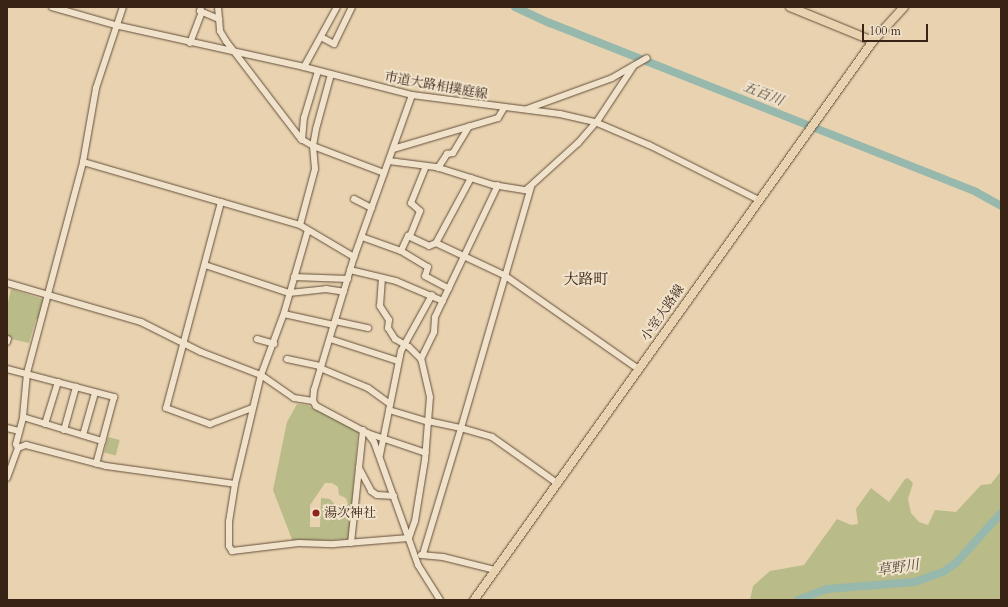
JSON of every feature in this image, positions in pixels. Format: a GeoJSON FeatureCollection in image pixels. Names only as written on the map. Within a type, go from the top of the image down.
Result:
{"type":"FeatureCollection","features":[{"type":"Feature","properties":{"kind":"main road"},"geometry":{"type":"LineString","coordinates":[[790,7],[873,41]]}},
{"type":"Feature","properties":{"kind":"main road","name":"小室大路線"},"geometry":{"type":"LineString","coordinates":[[474,600],[873,41],[904,7]]}},
{"type":"Feature","properties":{"kind":"street","name":"市道大路相撲庭線"},"geometry":{"type":"LineString","coordinates":[[52,7],[190,43],[304,67],[412,96],[527,110],[595,122],[649,145],[759,200]]}},
{"type":"Feature","properties":{"kind":"street"},"geometry":{"type":"LineString","coordinates":[[7,478],[11,473],[18,448],[16,444],[22,417],[27,373],[84,162],[96,88],[115,24],[123,7]]}},
{"type":"Feature","properties":{"kind":"street"},"geometry":{"type":"LineString","coordinates":[[218,7],[220,31],[302,140],[313,146],[384,173]]}},
{"type":"Feature","properties":{"kind":"street"},"geometry":{"type":"LineString","coordinates":[[304,67],[337,7]]}},
{"type":"Feature","properties":{"kind":"street"},"geometry":{"type":"LineString","coordinates":[[321,37],[334,44],[352,7]]}},
{"type":"Feature","properties":{"kind":"street"},"geometry":{"type":"LineString","coordinates":[[190,43],[202,9],[219,19]]}},
{"type":"Feature","properties":{"kind":"street"},"geometry":{"type":"LineString","coordinates":[[527,110],[612,78],[633,68],[647,58]]}},
{"type":"Feature","properties":{"kind":"street"},"geometry":{"type":"LineString","coordinates":[[389,161],[438,168],[498,185],[526,190],[578,143],[595,122],[633,68]]}},
{"type":"Feature","properties":{"kind":"street"},"geometry":{"type":"LineString","coordinates":[[302,140],[304,118],[318,71]]}},
{"type":"Feature","properties":{"kind":"street"},"geometry":{"type":"LineString","coordinates":[[300,225],[315,169],[313,146],[331,74]]}},
{"type":"Feature","properties":{"kind":"street"},"geometry":{"type":"LineString","coordinates":[[313,402],[321,367],[354,257],[412,96]]}},
{"type":"Feature","properties":{"kind":"street"},"geometry":{"type":"LineString","coordinates":[[393,149],[498,118],[504,108]]}},
{"type":"Feature","properties":{"kind":"street"},"geometry":{"type":"LineString","coordinates":[[438,168],[447,154],[453,153],[469,126]]}},
{"type":"Feature","properties":{"kind":"street"},"geometry":{"type":"LineString","coordinates":[[84,162],[300,225],[354,257]]}},
{"type":"Feature","properties":{"kind":"street"},"geometry":{"type":"LineString","coordinates":[[401,251],[410,236],[420,211],[411,203],[426,166]]}},
{"type":"Feature","properties":{"kind":"street"},"geometry":{"type":"LineString","coordinates":[[410,236],[429,246],[436,243],[471,178]]}},
{"type":"Feature","properties":{"kind":"street"},"geometry":{"type":"LineString","coordinates":[[421,359],[434,332],[435,317],[498,185]]}},
{"type":"Feature","properties":{"kind":"street"},"geometry":{"type":"LineString","coordinates":[[423,554],[531,187]]}},
{"type":"Feature","properties":{"kind":"street"},"geometry":{"type":"LineString","coordinates":[[354,199],[372,208]]}},
{"type":"Feature","properties":{"kind":"street"},"geometry":{"type":"LineString","coordinates":[[221,202],[166,408],[210,424],[252,408]]}},
{"type":"Feature","properties":{"kind":"street"},"geometry":{"type":"LineString","coordinates":[[308,230],[284,314],[274,344],[261,375],[252,408],[234,484],[229,521],[229,546],[232,551],[299,543],[351,543],[409,538]]}},
{"type":"Feature","properties":{"kind":"street"},"geometry":{"type":"LineString","coordinates":[[362,236],[401,251],[428,267],[425,276],[449,289]]}},
{"type":"Feature","properties":{"kind":"street"},"geometry":{"type":"LineString","coordinates":[[436,243],[465,255],[504,276],[638,369]]}},
{"type":"Feature","properties":{"kind":"street"},"geometry":{"type":"LineString","coordinates":[[205,265],[289,293],[326,289],[344,292]]}},
{"type":"Feature","properties":{"kind":"street"},"geometry":{"type":"LineString","coordinates":[[350,270],[382,278],[432,295],[443,301]]}},
{"type":"Feature","properties":{"kind":"street"},"geometry":{"type":"LineString","coordinates":[[294,277],[348,279]]}},
{"type":"Feature","properties":{"kind":"street"},"geometry":{"type":"LineString","coordinates":[[382,278],[380,306],[389,320],[388,328],[395,339],[421,359],[430,397],[426,453],[415,521],[409,538]]}},
{"type":"Feature","properties":{"kind":"street"},"geometry":{"type":"LineString","coordinates":[[7,283],[141,322],[184,342],[201,352],[261,375],[294,398],[313,402],[316,406],[365,431],[384,436],[426,453]]}},
{"type":"Feature","properties":{"kind":"street"},"geometry":{"type":"LineString","coordinates":[[380,455],[401,351],[406,346],[432,295]]}},
{"type":"Feature","properties":{"kind":"street"},"geometry":{"type":"LineString","coordinates":[[284,314],[368,328]]}},
{"type":"Feature","properties":{"kind":"street"},"geometry":{"type":"LineString","coordinates":[[257,339],[274,344]]}},
{"type":"Feature","properties":{"kind":"street"},"geometry":{"type":"LineString","coordinates":[[330,339],[398,361]]}},
{"type":"Feature","properties":{"kind":"street"},"geometry":{"type":"LineString","coordinates":[[287,359],[321,367],[368,388],[390,407],[428,422],[460,428],[492,437],[557,483]]}},
{"type":"Feature","properties":{"kind":"street"},"geometry":{"type":"LineString","coordinates":[[7,369],[114,397],[96,464]]}},
{"type":"Feature","properties":{"kind":"street"},"geometry":{"type":"LineString","coordinates":[[45,424],[58,382]]}},
{"type":"Feature","properties":{"kind":"street"},"geometry":{"type":"LineString","coordinates":[[64,430],[76,387]]}},
{"type":"Feature","properties":{"kind":"street"},"geometry":{"type":"LineString","coordinates":[[83,435],[95,393]]}},
{"type":"Feature","properties":{"kind":"street"},"geometry":{"type":"LineString","coordinates":[[22,417],[102,441]]}},
{"type":"Feature","properties":{"kind":"street"},"geometry":{"type":"LineString","coordinates":[[7,428],[19,431]]}},
{"type":"Feature","properties":{"kind":"street"},"geometry":{"type":"LineString","coordinates":[[365,431],[380,455],[415,555],[427,583],[440,600]]}},
{"type":"Feature","properties":{"kind":"street"},"geometry":{"type":"LineString","coordinates":[[351,543],[359,468],[365,431]]}},
{"type":"Feature","properties":{"kind":"street"},"geometry":{"type":"LineString","coordinates":[[18,448],[35,446],[96,464],[234,484]]}},
{"type":"Feature","properties":{"kind":"street"},"geometry":{"type":"LineString","coordinates":[[359,468],[371,491],[376,495],[394,496]]}},
{"type":"Feature","properties":{"kind":"street"},"geometry":{"type":"LineString","coordinates":[[415,555],[423,554],[495,570]]}},
{"type":"Feature","properties":{"kind":"green space"},"geometry":{"type":"Polygon","coordinates":[[[11,289],[45,300],[42,320],[36,319],[29,343],[7,338],[7,307],[11,289]]]}},
{"type":"Feature","properties":{"kind":"green space"},"geometry":{"type":"Polygon","coordinates":[[[297,404],[307,405],[358,431],[349,539],[293,542],[273,490],[287,422],[297,404]],[[325,483],[310,505],[310,527],[320,527],[321,498],[330,499],[341,511],[348,504],[346,498],[339,495],[338,487],[332,483],[325,483]]]}},
{"type":"Feature","properties":{"kind":"green space"},"geometry":{"type":"Polygon","coordinates":[[[108,437],[120,440],[116,455],[104,453],[108,437]]]}},
{"type":"Feature","properties":{"kind":"green space"},"geometry":{"type":"Polygon","coordinates":[[[1001,471],[1001,600],[750,600],[753,586],[770,571],[804,565],[837,519],[851,525],[858,524],[856,509],[871,488],[889,502],[905,479],[908,478],[913,483],[908,499],[911,513],[919,522],[928,525],[935,510],[956,512],[981,485],[991,484],[1001,471]]]}},
{"type":"Feature","properties":{"kind":"waterway","name":"五百川"},"geometry":{"type":"LineString","coordinates":[[515,7],[550,23],[976,192],[1001,206]]}},
{"type":"Feature","properties":{"kind":"waterway","name":"草野川"},"geometry":{"type":"LineString","coordinates":[[798,600],[827,589],[915,582],[943,572],[956,563],[1001,513]]}},
{"type":"Feature","properties":{"kind":"place","name":"湯次神社"},"geometry":{"type":"Point","coordinates":[316,513]}},
{"type":"Feature","properties":{"kind":"district","name":"大路町"},"geometry":{"type":"Point","coordinates":[586,280]}}]}
